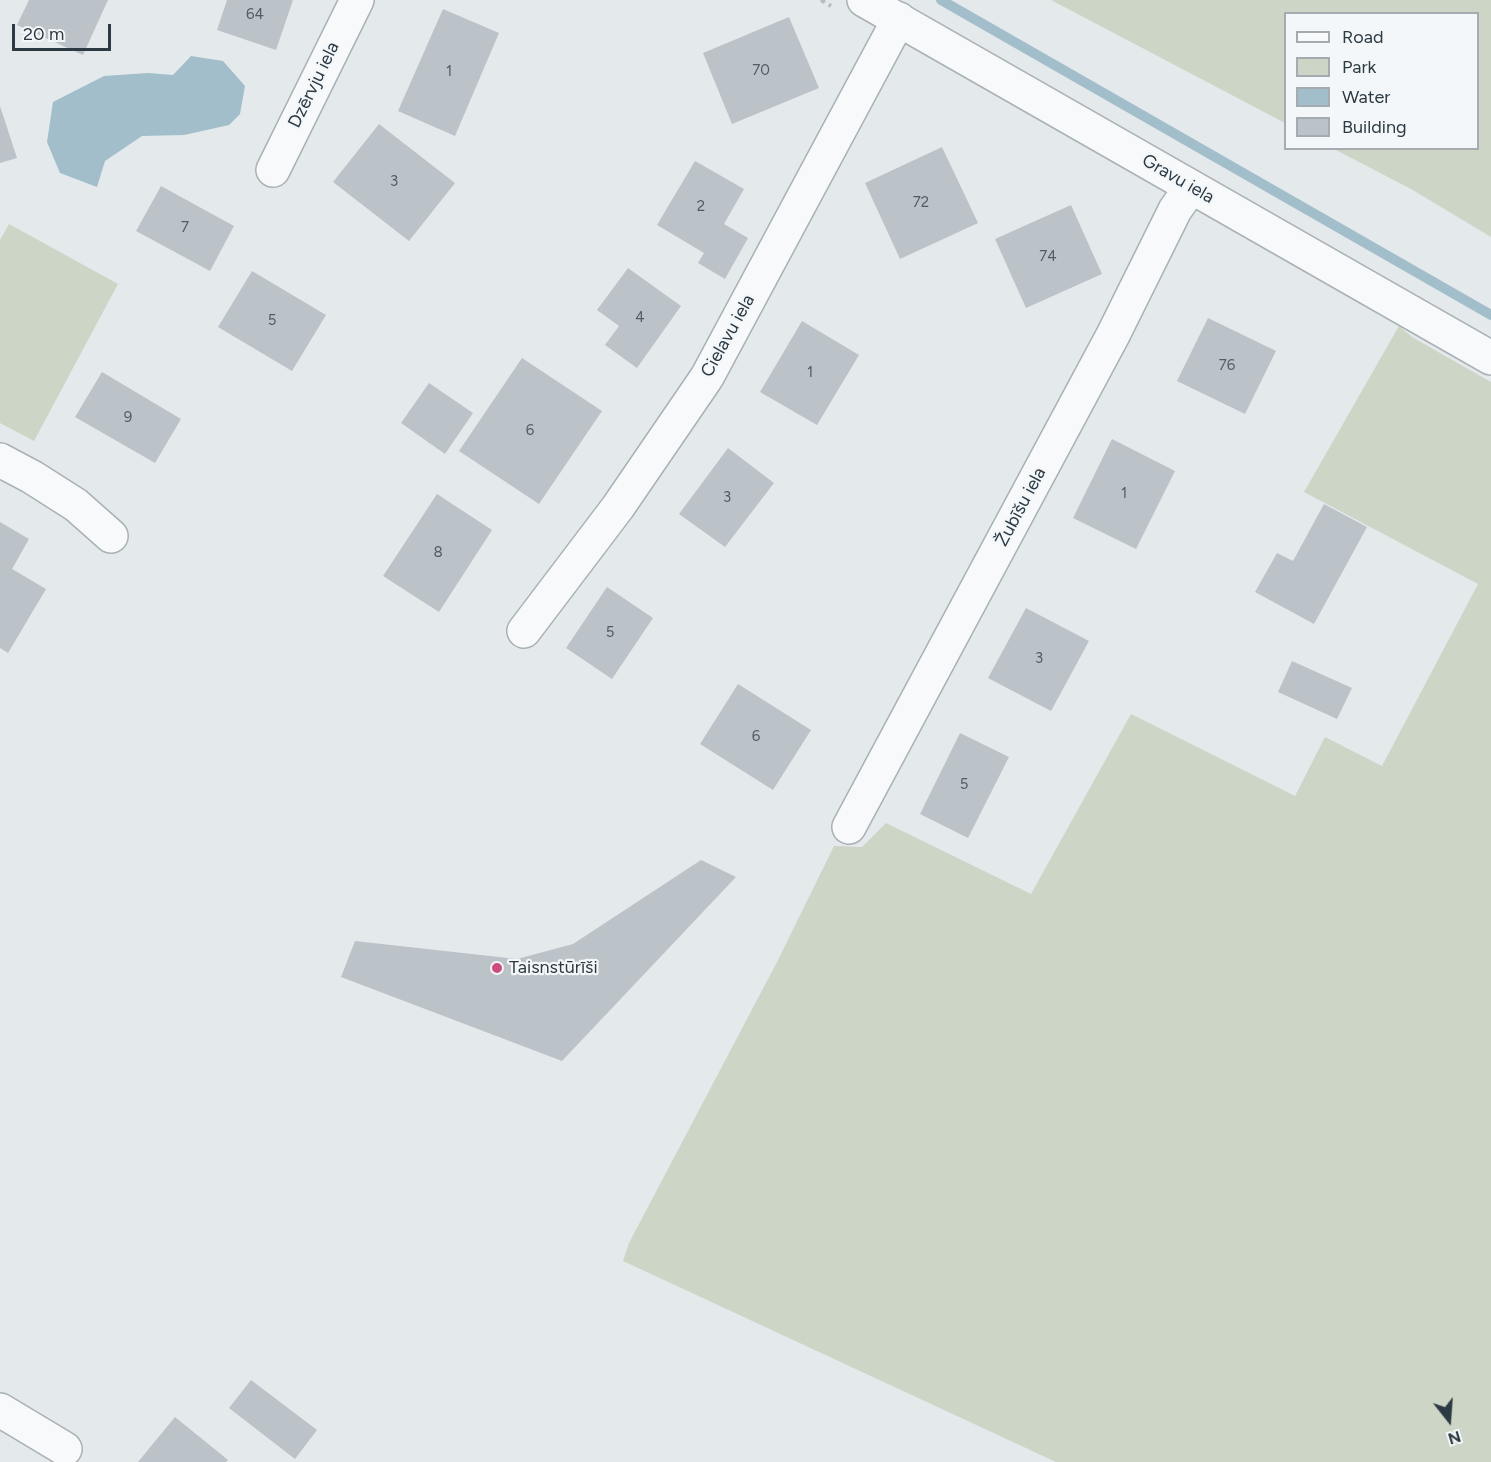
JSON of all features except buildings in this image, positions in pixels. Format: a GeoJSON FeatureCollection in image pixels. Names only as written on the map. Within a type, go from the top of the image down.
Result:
{"type":"FeatureCollection","features":[{"type":"Feature","properties":{"kind":"street","name":"Dzērvju iela"},"geometry":{"type":"LineString","coordinates":[[273,170],[357,0]]}},
{"type":"Feature","properties":{"kind":"street","name":"Gravu iela"},"geometry":{"type":"LineString","coordinates":[[864,0],[1491,357]]}},
{"type":"Feature","properties":{"kind":"street","name":"Cielavu iela"},"geometry":{"type":"LineString","coordinates":[[524,631],[618,507],[707,377],[899,19]]}},
{"type":"Feature","properties":{"kind":"street","name":"Žubīšu iela"},"geometry":{"type":"LineString","coordinates":[[849,827],[1113,335],[1175,210],[1191,186]]}},
{"type":"Feature","properties":{"kind":"street"},"geometry":{"type":"LineString","coordinates":[[0,460],[76,506],[111,536]]}},
{"type":"Feature","properties":{"kind":"street"},"geometry":{"type":"LineString","coordinates":[[0,1410],[64,1449]]}},
{"type":"Feature","properties":{"kind":"green space"},"geometry":{"type":"Polygon","coordinates":[[[1051,0],[1491,0],[1491,237],[1411,189],[1336,150],[1479,150],[1479,12],[1284,12],[1284,122],[1051,0]]]}},
{"type":"Feature","properties":{"kind":"green space"},"geometry":{"type":"Polygon","coordinates":[[[9,224],[118,284],[34,441],[0,423],[0,240],[9,224]]]}},
{"type":"Feature","properties":{"kind":"green space"},"geometry":{"type":"Polygon","coordinates":[[[1399,326],[1412,337],[1491,382],[1491,1462],[1056,1462],[623,1261],[629,1243],[777,962],[834,846],[862,847],[886,823],[1031,894],[1131,714],[1295,796],[1325,737],[1382,766],[1478,584],[1304,492],[1399,326]]]}},
{"type":"Feature","properties":{"kind":"water"},"geometry":{"type":"Polygon","coordinates":[[[191,56],[223,61],[245,86],[240,114],[229,125],[184,135],[142,136],[105,161],[97,187],[60,173],[47,142],[53,102],[104,76],[148,73],[173,75],[191,56]]]}},
{"type":"Feature","properties":{"kind":"waterway"},"geometry":{"type":"LineString","coordinates":[[941,0],[1491,315]]}},
{"type":"Feature","properties":{"kind":"place","name":"Taisnstūrīši"},"geometry":{"type":"Point","coordinates":[497,968]}}]}
